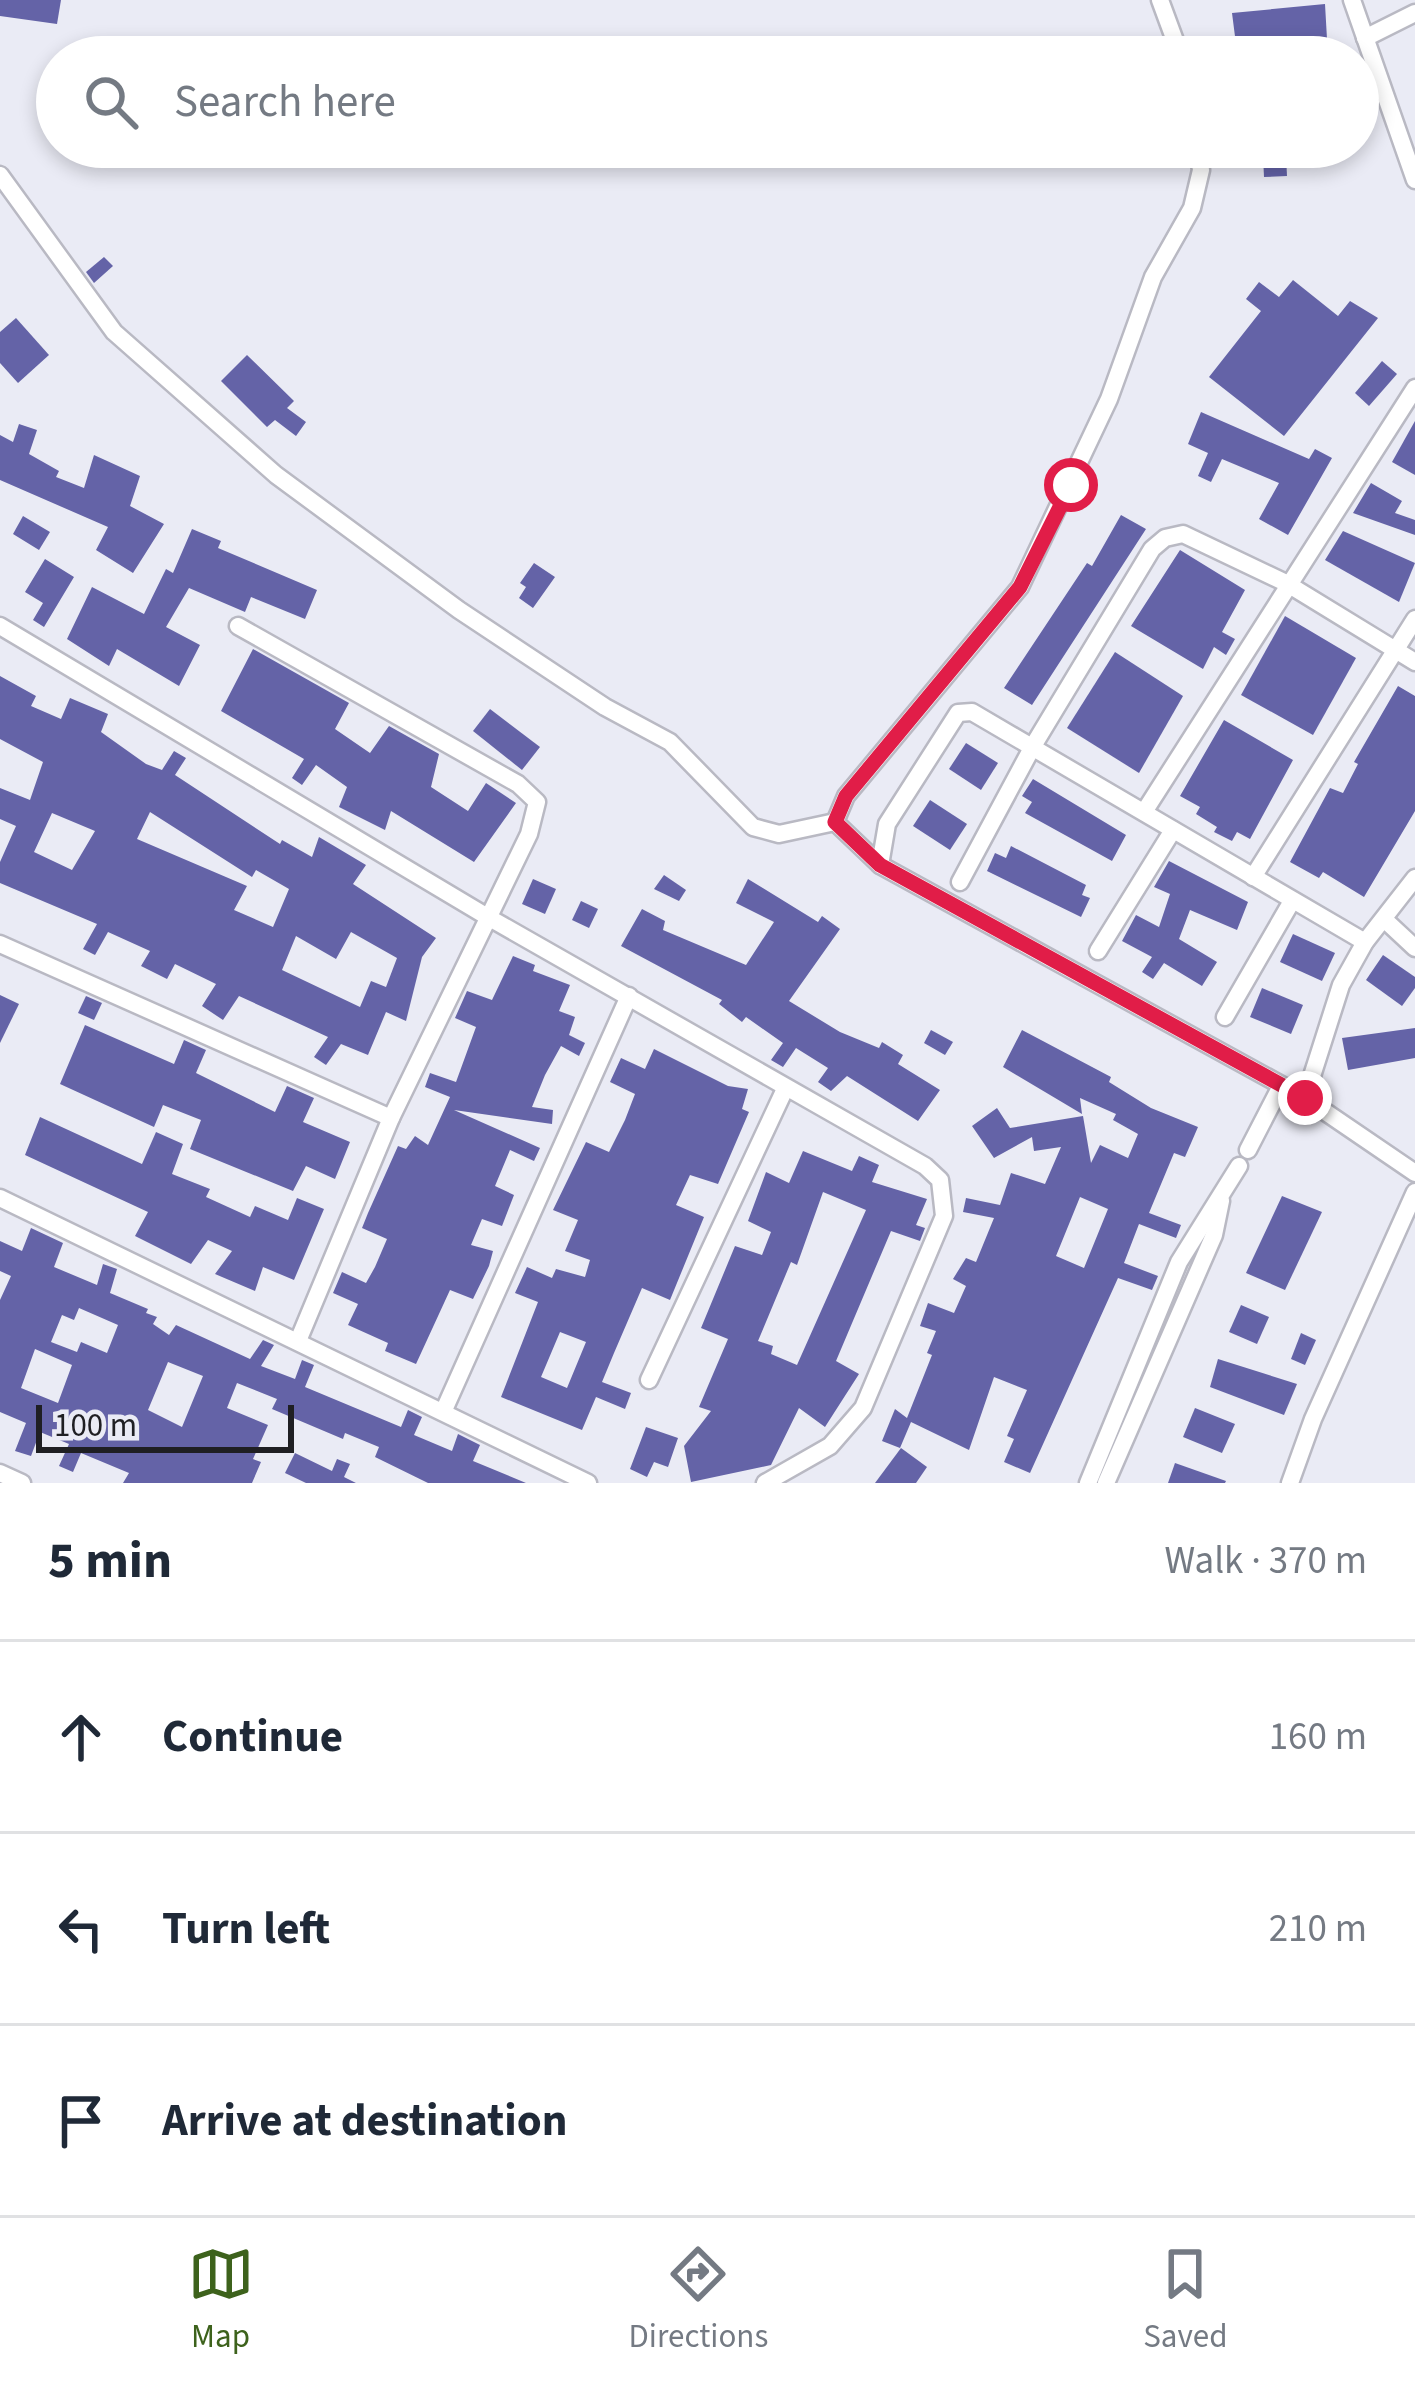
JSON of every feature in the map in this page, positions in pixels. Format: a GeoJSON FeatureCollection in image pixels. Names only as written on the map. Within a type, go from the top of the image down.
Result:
{"type":"FeatureCollection","features":[{"type":"Feature","properties":{"kind":"street"},"geometry":{"type":"LineString","coordinates":[[1160,0],[1173,36]]}},
{"type":"Feature","properties":{"kind":"street"},"geometry":{"type":"LineString","coordinates":[[1352,0],[1364,36]]}},
{"type":"Feature","properties":{"kind":"street"},"geometry":{"type":"LineString","coordinates":[[1369,36],[1415,14]]}},
{"type":"Feature","properties":{"kind":"street"},"geometry":{"type":"LineString","coordinates":[[1379,77],[1414,173]]}},
{"type":"Feature","properties":{"kind":"street"},"geometry":{"type":"LineString","coordinates":[[835,822],[846,796],[1020,587],[1108,399],[1153,277],[1192,208],[1201,168]]}},
{"type":"Feature","properties":{"kind":"street"},"geometry":{"type":"LineString","coordinates":[[0,175],[114,332],[276,475],[459,610],[605,707],[670,742],[753,827],[779,834],[835,822]]}},
{"type":"Feature","properties":{"kind":"street"},"geometry":{"type":"LineString","coordinates":[[1144,812],[1286,583],[1415,388]]}},
{"type":"Feature","properties":{"kind":"street"},"geometry":{"type":"LineString","coordinates":[[960,882],[1033,746],[1152,549],[1165,538],[1183,534],[1286,583],[1415,662]]}},
{"type":"Feature","properties":{"kind":"street"},"geometry":{"type":"LineString","coordinates":[[1252,878],[1415,619]]}},
{"type":"Feature","properties":{"kind":"street"},"geometry":{"type":"LineString","coordinates":[[0,626],[486,916],[926,1166],[940,1180],[944,1216],[863,1408],[830,1446],[764,1483]]}},
{"type":"Feature","properties":{"kind":"street"},"geometry":{"type":"LineString","coordinates":[[238,626],[537,802],[529,834],[391,1118],[298,1341]]}},
{"type":"Feature","properties":{"kind":"street"},"geometry":{"type":"LineString","coordinates":[[880,865],[887,824],[958,713],[972,712],[1365,942]]}},
{"type":"Feature","properties":{"kind":"street"},"geometry":{"type":"LineString","coordinates":[[835,822],[880,865],[1305,1098],[1415,1173]]}},
{"type":"Feature","properties":{"kind":"street"},"geometry":{"type":"LineString","coordinates":[[1098,951],[1173,830]]}},
{"type":"Feature","properties":{"kind":"street"},"geometry":{"type":"LineString","coordinates":[[1305,1098],[1325,1026],[1365,942],[1415,878]]}},
{"type":"Feature","properties":{"kind":"street"},"geometry":{"type":"LineString","coordinates":[[1226,1017],[1292,901]]}},
{"type":"Feature","properties":{"kind":"street"},"geometry":{"type":"LineString","coordinates":[[1385,920],[1415,949]]}},
{"type":"Feature","properties":{"kind":"street"},"geometry":{"type":"LineString","coordinates":[[0,944],[391,1118]]}},
{"type":"Feature","properties":{"kind":"street"},"geometry":{"type":"LineString","coordinates":[[444,1410],[629,996]]}},
{"type":"Feature","properties":{"kind":"street"},"geometry":{"type":"LineString","coordinates":[[1088,1483],[1179,1262],[1198,1226],[1221,1201],[1281,1086]]}},
{"type":"Feature","properties":{"kind":"street"},"geometry":{"type":"LineString","coordinates":[[649,1380],[785,1090]]}},
{"type":"Feature","properties":{"kind":"street"},"geometry":{"type":"LineString","coordinates":[[1290,1483],[1313,1418],[1415,1192]]}},
{"type":"Feature","properties":{"kind":"street"},"geometry":{"type":"LineString","coordinates":[[0,1198],[588,1483]]}},
{"type":"Feature","properties":{"kind":"street"},"geometry":{"type":"LineString","coordinates":[[1106,1483],[1214,1235],[1221,1201]]}},
{"type":"Feature","properties":{"kind":"street"},"geometry":{"type":"LineString","coordinates":[[0,1473],[22,1483]]}},
{"type":"Feature","properties":{"kind":"building"},"geometry":{"type":"Polygon","coordinates":[[[0,0],[61,0],[57,24],[0,16],[0,0]]]}},
{"type":"Feature","properties":{"kind":"building"},"geometry":{"type":"Polygon","coordinates":[[[1325,4],[1327,36],[1235,36],[1232,13],[1325,4]]]}},
{"type":"Feature","properties":{"kind":"building"},"geometry":{"type":"Polygon","coordinates":[[[1264,168],[1287,168],[1287,176],[1264,177],[1264,168]]]}},
{"type":"Feature","properties":{"kind":"building"},"geometry":{"type":"Polygon","coordinates":[[[104,257],[113,266],[94,283],[86,272],[104,257]]]}},
{"type":"Feature","properties":{"kind":"building"},"geometry":{"type":"Polygon","coordinates":[[[1293,280],[1338,316],[1350,301],[1378,318],[1284,436],[1209,377],[1261,311],[1246,299],[1259,282],[1279,297],[1293,280]]]}},
{"type":"Feature","properties":{"kind":"building"},"geometry":{"type":"Polygon","coordinates":[[[16,318],[49,355],[18,383],[0,363],[0,332],[16,318]]]}},
{"type":"Feature","properties":{"kind":"building"},"geometry":{"type":"Polygon","coordinates":[[[247,355],[294,401],[287,408],[306,422],[296,436],[275,420],[267,427],[221,381],[247,355]]]}},
{"type":"Feature","properties":{"kind":"building"},"geometry":{"type":"Polygon","coordinates":[[[1382,361],[1397,374],[1369,406],[1355,393],[1382,361]]]}},
{"type":"Feature","properties":{"kind":"building"},"geometry":{"type":"Polygon","coordinates":[[[1201,412],[1309,459],[1315,449],[1332,458],[1288,535],[1259,519],[1279,483],[1222,459],[1211,482],[1198,476],[1208,453],[1188,444],[1201,412]]]}},
{"type":"Feature","properties":{"kind":"building"},"geometry":{"type":"Polygon","coordinates":[[[1415,421],[1415,475],[1392,462],[1415,421]]]}},
{"type":"Feature","properties":{"kind":"building"},"geometry":{"type":"Polygon","coordinates":[[[19,424],[37,430],[29,454],[59,471],[56,477],[84,488],[94,455],[140,476],[130,506],[164,524],[133,573],[96,550],[108,527],[0,480],[0,435],[13,442],[19,424]]]}},
{"type":"Feature","properties":{"kind":"building"},"geometry":{"type":"Polygon","coordinates":[[[1371,483],[1402,501],[1395,513],[1415,520],[1415,535],[1353,513],[1371,483]]]}},
{"type":"Feature","properties":{"kind":"building"},"geometry":{"type":"Polygon","coordinates":[[[1121,515],[1146,529],[1032,705],[1004,688],[1087,563],[1092,566],[1121,515]]]}},
{"type":"Feature","properties":{"kind":"building"},"geometry":{"type":"Polygon","coordinates":[[[23,516],[50,532],[39,550],[13,534],[23,516]]]}},
{"type":"Feature","properties":{"kind":"building"},"geometry":{"type":"Polygon","coordinates":[[[192,529],[221,541],[218,548],[317,590],[305,619],[251,597],[245,612],[189,588],[166,627],[200,645],[179,686],[117,649],[109,666],[67,639],[92,587],[144,614],[166,569],[173,573],[192,529]]]}},
{"type":"Feature","properties":{"kind":"building"},"geometry":{"type":"Polygon","coordinates":[[[1343,531],[1415,563],[1399,602],[1325,560],[1343,531]]]}},
{"type":"Feature","properties":{"kind":"building"},"geometry":{"type":"Polygon","coordinates":[[[1180,550],[1245,590],[1222,632],[1235,639],[1226,655],[1214,647],[1203,669],[1131,626],[1180,550]]]}},
{"type":"Feature","properties":{"kind":"building"},"geometry":{"type":"Polygon","coordinates":[[[45,559],[74,577],[44,627],[33,620],[43,603],[25,592],[45,559]]]}},
{"type":"Feature","properties":{"kind":"building"},"geometry":{"type":"Polygon","coordinates":[[[534,563],[555,577],[533,608],[519,598],[526,587],[520,583],[534,563]]]}},
{"type":"Feature","properties":{"kind":"building"},"geometry":{"type":"Polygon","coordinates":[[[1285,616],[1356,658],[1313,735],[1241,695],[1285,616]]]}},
{"type":"Feature","properties":{"kind":"building"},"geometry":{"type":"Polygon","coordinates":[[[253,649],[349,703],[335,729],[370,753],[389,726],[439,754],[431,787],[468,811],[486,783],[516,803],[474,862],[391,811],[385,830],[339,807],[347,787],[316,765],[302,785],[292,778],[304,759],[221,711],[253,649]]]}},
{"type":"Feature","properties":{"kind":"building"},"geometry":{"type":"Polygon","coordinates":[[[1115,652],[1183,696],[1139,773],[1067,728],[1115,652]]]}},
{"type":"Feature","properties":{"kind":"building"},"geometry":{"type":"Polygon","coordinates":[[[0,676],[36,696],[31,706],[61,719],[70,698],[108,714],[101,732],[146,764],[162,770],[174,751],[186,758],[175,775],[280,844],[282,840],[312,857],[319,837],[366,865],[353,884],[436,938],[422,957],[406,1021],[386,1012],[368,1055],[341,1044],[326,1065],[314,1057],[328,1037],[239,996],[223,1020],[202,1006],[216,984],[175,964],[167,979],[141,966],[150,951],[108,932],[95,955],[83,949],[97,924],[0,883],[0,862],[16,826],[0,819],[0,788],[30,800],[43,762],[0,739],[0,676]],[[150,812],[137,839],[247,886],[234,910],[273,927],[289,889],[256,870],[252,877],[150,812]],[[52,813],[34,852],[72,870],[95,831],[52,813]],[[351,932],[336,959],[296,936],[282,970],[360,1007],[371,981],[386,987],[397,958],[351,932]]]}},
{"type":"Feature","properties":{"kind":"building"},"geometry":{"type":"Polygon","coordinates":[[[1398,686],[1415,696],[1415,811],[1364,897],[1323,872],[1319,878],[1290,862],[1330,788],[1343,793],[1358,764],[1354,762],[1398,686]]]}},
{"type":"Feature","properties":{"kind":"building"},"geometry":{"type":"Polygon","coordinates":[[[490,709],[540,747],[522,770],[473,731],[490,709]]]}},
{"type":"Feature","properties":{"kind":"building"},"geometry":{"type":"Polygon","coordinates":[[[1224,720],[1293,760],[1250,839],[1237,832],[1232,841],[1214,832],[1217,827],[1196,814],[1200,807],[1180,796],[1224,720]]]}},
{"type":"Feature","properties":{"kind":"building"},"geometry":{"type":"Polygon","coordinates":[[[966,743],[998,763],[981,790],[949,769],[966,743]]]}},
{"type":"Feature","properties":{"kind":"building"},"geometry":{"type":"Polygon","coordinates":[[[1033,779],[1126,835],[1112,861],[1025,813],[1032,802],[1022,796],[1033,779]]]}},
{"type":"Feature","properties":{"kind":"building"},"geometry":{"type":"Polygon","coordinates":[[[930,800],[967,824],[950,850],[913,826],[930,800]]]}},
{"type":"Feature","properties":{"kind":"building"},"geometry":{"type":"Polygon","coordinates":[[[1011,846],[1086,885],[1082,895],[1090,898],[1081,917],[987,871],[995,853],[1006,858],[1011,846]]]}},
{"type":"Feature","properties":{"kind":"building"},"geometry":{"type":"Polygon","coordinates":[[[1169,861],[1248,902],[1237,930],[1190,910],[1179,939],[1217,962],[1202,986],[1164,963],[1153,979],[1142,972],[1152,957],[1122,941],[1136,915],[1159,927],[1170,894],[1154,887],[1169,861]]]}},
{"type":"Feature","properties":{"kind":"building"},"geometry":{"type":"Polygon","coordinates":[[[664,875],[686,890],[679,901],[654,889],[664,875]]]}},
{"type":"Feature","properties":{"kind":"building"},"geometry":{"type":"Polygon","coordinates":[[[533,879],[556,889],[545,914],[522,904],[533,879]]]}},
{"type":"Feature","properties":{"kind":"building"},"geometry":{"type":"Polygon","coordinates":[[[748,879],[818,922],[822,916],[840,929],[789,1001],[840,1032],[879,1048],[882,1042],[903,1055],[898,1064],[940,1090],[918,1121],[847,1076],[831,1091],[818,1082],[828,1068],[796,1048],[783,1067],[771,1060],[783,1043],[746,1017],[742,1022],[719,1004],[722,1000],[621,946],[642,909],[665,921],[663,930],[746,965],[774,922],[736,903],[748,879]]]}},
{"type":"Feature","properties":{"kind":"building"},"geometry":{"type":"Polygon","coordinates":[[[581,901],[598,909],[589,928],[572,920],[581,901]]]}},
{"type":"Feature","properties":{"kind":"building"},"geometry":{"type":"Polygon","coordinates":[[[1293,934],[1335,953],[1322,981],[1280,962],[1293,934]]]}},
{"type":"Feature","properties":{"kind":"building"},"geometry":{"type":"Polygon","coordinates":[[[1383,955],[1415,977],[1415,988],[1402,1006],[1366,980],[1383,955]]]}},
{"type":"Feature","properties":{"kind":"building"},"geometry":{"type":"Polygon","coordinates":[[[513,956],[535,965],[533,971],[570,985],[559,1011],[575,1017],[569,1035],[585,1043],[579,1056],[561,1046],[545,1075],[532,1107],[553,1110],[552,1124],[454,1110],[540,1148],[534,1161],[510,1150],[495,1186],[514,1195],[502,1226],[482,1219],[471,1245],[493,1251],[489,1266],[473,1299],[450,1290],[416,1364],[385,1351],[388,1343],[348,1325],[358,1304],[333,1293],[342,1272],[366,1283],[375,1267],[387,1239],[362,1228],[368,1213],[398,1146],[406,1149],[415,1136],[428,1145],[450,1097],[425,1087],[430,1073],[456,1082],[476,1027],[455,1018],[467,991],[492,1000],[513,956]]]}},
{"type":"Feature","properties":{"kind":"building"},"geometry":{"type":"Polygon","coordinates":[[[1262,988],[1303,1005],[1291,1034],[1250,1017],[1262,988]]]}},
{"type":"Feature","properties":{"kind":"building"},"geometry":{"type":"Polygon","coordinates":[[[0,995],[19,1004],[0,1043],[0,995]]]}},
{"type":"Feature","properties":{"kind":"building"},"geometry":{"type":"Polygon","coordinates":[[[86,996],[102,1003],[94,1020],[78,1013],[86,996]]]}},
{"type":"Feature","properties":{"kind":"building"},"geometry":{"type":"Polygon","coordinates":[[[85,1025],[174,1064],[184,1040],[206,1050],[196,1073],[275,1112],[287,1086],[314,1098],[303,1122],[350,1142],[335,1179],[306,1166],[293,1191],[190,1149],[201,1120],[163,1105],[154,1127],[60,1084],[85,1025]]]}},
{"type":"Feature","properties":{"kind":"building"},"geometry":{"type":"Polygon","coordinates":[[[1415,1028],[1415,1058],[1348,1070],[1342,1038],[1415,1028]]]}},
{"type":"Feature","properties":{"kind":"building"},"geometry":{"type":"Polygon","coordinates":[[[931,1030],[953,1042],[945,1055],[924,1043],[931,1030]]]}},
{"type":"Feature","properties":{"kind":"building"},"geometry":{"type":"Polygon","coordinates":[[[1022,1030],[1111,1077],[1109,1082],[1151,1108],[1198,1127],[1185,1157],[1174,1153],[1149,1213],[1181,1225],[1176,1238],[1139,1224],[1124,1263],[1158,1276],[1152,1290],[1118,1278],[1030,1473],[1004,1462],[1014,1439],[1007,1436],[1027,1390],[994,1377],[969,1450],[911,1422],[900,1448],[882,1441],[895,1409],[907,1418],[932,1355],[927,1353],[936,1331],[920,1326],[928,1303],[954,1313],[966,1286],[953,1279],[966,1258],[976,1262],[994,1218],[963,1212],[966,1198],[1000,1205],[1011,1173],[1045,1184],[1061,1147],[1034,1151],[1032,1137],[994,1158],[972,1126],[997,1108],[1010,1128],[1083,1116],[1091,1163],[1100,1145],[1128,1158],[1138,1134],[1113,1120],[1116,1114],[1080,1098],[1082,1114],[1003,1067],[1022,1030]],[[1080,1197],[1056,1256],[1084,1268],[1108,1209],[1080,1197]]]}},
{"type":"Feature","properties":{"kind":"building"},"geometry":{"type":"Polygon","coordinates":[[[654,1049],[728,1086],[748,1089],[742,1109],[749,1112],[718,1184],[690,1175],[676,1205],[704,1217],[670,1300],[642,1288],[614,1353],[602,1382],[631,1393],[625,1409],[596,1397],[582,1430],[501,1397],[538,1302],[515,1293],[527,1267],[552,1278],[556,1269],[585,1277],[590,1260],[565,1251],[578,1220],[553,1210],[586,1142],[609,1152],[625,1120],[635,1094],[610,1082],[621,1058],[645,1069],[654,1049]],[[560,1332],[541,1377],[567,1388],[586,1342],[560,1332]]]}},
{"type":"Feature","properties":{"kind":"building"},"geometry":{"type":"Polygon","coordinates":[[[40,1117],[142,1164],[156,1132],[183,1144],[172,1174],[210,1189],[206,1197],[250,1217],[255,1206],[288,1220],[297,1198],[324,1209],[294,1280],[263,1267],[255,1291],[215,1274],[232,1251],[208,1240],[191,1264],[135,1236],[148,1212],[25,1155],[40,1117]]]}},
{"type":"Feature","properties":{"kind":"building"},"geometry":{"type":"Polygon","coordinates":[[[803,1151],[852,1171],[859,1156],[879,1165],[872,1182],[927,1199],[916,1225],[925,1228],[920,1241],[891,1231],[836,1361],[859,1374],[825,1427],[799,1408],[771,1465],[691,1482],[684,1446],[711,1411],[699,1407],[728,1339],[701,1328],[735,1246],[762,1255],[771,1232],[748,1221],[766,1172],[789,1183],[803,1151]],[[823,1192],[797,1265],[791,1262],[758,1341],[773,1346],[771,1354],[797,1365],[866,1210],[823,1192]]]}},
{"type":"Feature","properties":{"kind":"building"},"geometry":{"type":"Polygon","coordinates":[[[1282,1196],[1322,1212],[1285,1290],[1246,1273],[1282,1196]]]}},
{"type":"Feature","properties":{"kind":"building"},"geometry":{"type":"Polygon","coordinates":[[[31,1228],[63,1243],[54,1267],[97,1285],[103,1264],[117,1269],[110,1293],[148,1309],[146,1313],[157,1317],[153,1324],[169,1335],[176,1325],[250,1359],[263,1340],[274,1345],[261,1366],[295,1379],[302,1360],[314,1365],[305,1387],[401,1427],[408,1410],[422,1417],[414,1435],[452,1451],[458,1434],[480,1445],[473,1461],[526,1483],[428,1483],[375,1457],[379,1447],[345,1433],[343,1439],[272,1409],[277,1399],[237,1383],[227,1408],[268,1425],[253,1459],[261,1462],[252,1483],[123,1483],[129,1473],[81,1453],[73,1472],[59,1466],[69,1444],[40,1432],[31,1456],[15,1451],[26,1423],[0,1412],[0,1300],[11,1276],[0,1271],[0,1241],[22,1251],[31,1228]],[[79,1308],[74,1320],[62,1315],[51,1342],[77,1352],[81,1342],[107,1353],[118,1325],[79,1308]],[[35,1349],[21,1388],[58,1403],[72,1365],[35,1349]],[[168,1362],[148,1410],[182,1427],[203,1376],[168,1362]]]}},
{"type":"Feature","properties":{"kind":"building"},"geometry":{"type":"Polygon","coordinates":[[[1241,1305],[1269,1317],[1257,1344],[1229,1332],[1241,1305]]]}},
{"type":"Feature","properties":{"kind":"building"},"geometry":{"type":"Polygon","coordinates":[[[1301,1333],[1316,1340],[1305,1365],[1291,1359],[1301,1333]]]}},
{"type":"Feature","properties":{"kind":"building"},"geometry":{"type":"Polygon","coordinates":[[[1218,1359],[1297,1384],[1284,1415],[1210,1387],[1218,1359]]]}},
{"type":"Feature","properties":{"kind":"building"},"geometry":{"type":"Polygon","coordinates":[[[1195,1408],[1235,1424],[1222,1453],[1183,1437],[1195,1408]]]}},
{"type":"Feature","properties":{"kind":"building"},"geometry":{"type":"Polygon","coordinates":[[[646,1427],[678,1438],[668,1467],[654,1462],[647,1477],[630,1469],[646,1427]]]}},
{"type":"Feature","properties":{"kind":"building"},"geometry":{"type":"Polygon","coordinates":[[[901,1448],[927,1467],[916,1483],[875,1483],[901,1448]]]}},
{"type":"Feature","properties":{"kind":"building"},"geometry":{"type":"Polygon","coordinates":[[[295,1453],[332,1471],[337,1459],[350,1464],[344,1477],[356,1483],[306,1483],[285,1473],[295,1453]]]}},
{"type":"Feature","properties":{"kind":"building"},"geometry":{"type":"Polygon","coordinates":[[[1175,1463],[1226,1481],[1168,1483],[1175,1463]]]}},
{"type":"Feature","properties":{"kind":"route"},"geometry":{"type":"LineString","coordinates":[[1071,485],[1020,587],[846,796],[835,822],[880,865],[948,905],[1305,1098]]}}]}
